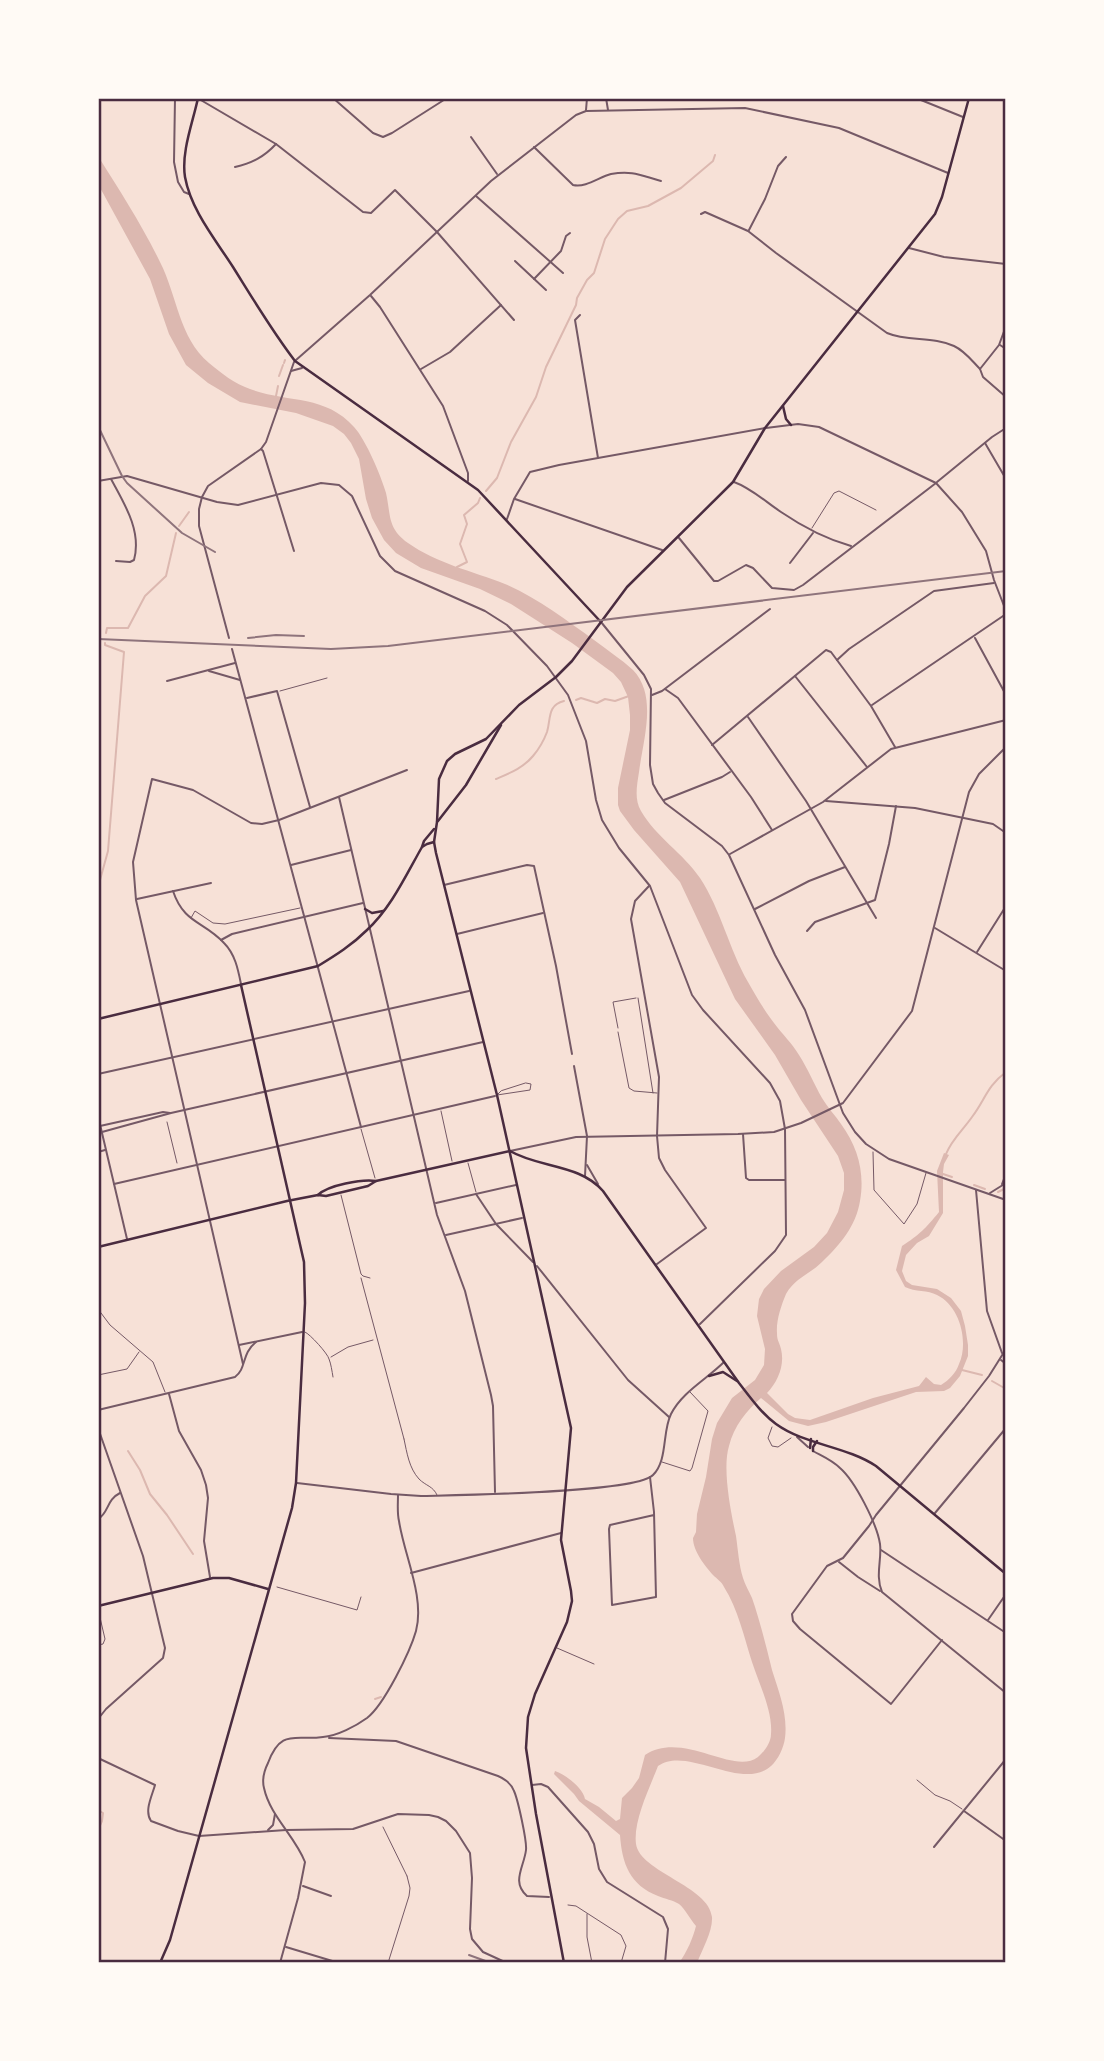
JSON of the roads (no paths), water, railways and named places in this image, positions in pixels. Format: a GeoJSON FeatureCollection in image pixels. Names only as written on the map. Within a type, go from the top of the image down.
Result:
{"type":"FeatureCollection","features":[{"type":"Feature","properties":{"kind":"main road"},"geometry":{"type":"LineString","coordinates":[[198,98],[185,159],[185,177],[190,195],[275,335],[295,361],[304,368],[468,482],[488,499],[600,621]]}},
{"type":"Feature","properties":{"kind":"main road"},"geometry":{"type":"LineString","coordinates":[[564,1963],[526,1748],[528,1717],[535,1694],[567,1622],[572,1601],[561,1533],[571,1428],[497,1095],[434,842],[439,779],[447,761],[455,754],[486,739],[519,705],[572,661],[627,587],[733,482],[765,428],[934,215],[949,173],[969,98]]}},
{"type":"Feature","properties":{"kind":"main road"},"geometry":{"type":"LineString","coordinates":[[783,405],[786,419],[791,425]]}},
{"type":"Feature","properties":{"kind":"main road"},"geometry":{"type":"LineString","coordinates":[[98,1019],[318,967],[342,952],[369,929],[383,911],[424,841],[466,785],[505,719]]}},
{"type":"Feature","properties":{"kind":"main road"},"geometry":{"type":"LineString","coordinates":[[422,847],[434,842]]}},
{"type":"Feature","properties":{"kind":"main road"},"geometry":{"type":"LineString","coordinates":[[365,909],[372,914],[383,911]]}},
{"type":"Feature","properties":{"kind":"main road"},"geometry":{"type":"LineString","coordinates":[[160,1963],[170,1940],[292,1508],[296,1483],[305,1275],[301,1244],[241,985]]}},
{"type":"Feature","properties":{"kind":"main road"},"geometry":{"type":"LineString","coordinates":[[318,1195],[324,1189],[366,1180],[376,1181],[510,1151],[521,1158],[585,1176],[603,1191],[739,1384],[774,1422],[793,1434],[868,1461],[1006,1574]]}},
{"type":"Feature","properties":{"kind":"main road"},"geometry":{"type":"LineString","coordinates":[[98,1247],[291,1200],[341,1193],[368,1186],[376,1181]]}},
{"type":"Feature","properties":{"kind":"main road"},"geometry":{"type":"LineString","coordinates":[[709,1376],[723,1372],[739,1384]]}},
{"type":"Feature","properties":{"kind":"main road"},"geometry":{"type":"LineString","coordinates":[[811,1439],[811,1450]]}},
{"type":"Feature","properties":{"kind":"main road"},"geometry":{"type":"LineString","coordinates":[[811,1450],[817,1441]]}},
{"type":"Feature","properties":{"kind":"main road"},"geometry":{"type":"LineString","coordinates":[[98,1607],[211,1578],[229,1578],[269,1589]]}},
{"type":"Feature","properties":{"kind":"street"},"geometry":{"type":"LineString","coordinates":[[175,98],[175,172],[184,192],[190,195]]}},
{"type":"Feature","properties":{"kind":"street"},"geometry":{"type":"LineString","coordinates":[[198,98],[276,144],[363,212],[372,213],[395,190],[514,320]]}},
{"type":"Feature","properties":{"kind":"street"},"geometry":{"type":"LineString","coordinates":[[333,98],[380,137],[392,133],[447,98]]}},
{"type":"Feature","properties":{"kind":"street"},"geometry":{"type":"LineString","coordinates":[[586,111],[587,98]]}},
{"type":"Feature","properties":{"kind":"street"},"geometry":{"type":"LineString","coordinates":[[607,98],[608,110]]}},
{"type":"Feature","properties":{"kind":"street"},"geometry":{"type":"LineString","coordinates":[[916,98],[964,118]]}},
{"type":"Feature","properties":{"kind":"street"},"geometry":{"type":"LineString","coordinates":[[229,638],[199,526],[199,509],[208,486],[261,449],[269,437],[295,361],[370,295],[498,174],[576,115],[586,111],[608,110],[746,108],[839,128],[949,173]]}},
{"type":"Feature","properties":{"kind":"street"},"geometry":{"type":"LineString","coordinates":[[471,137],[498,174]]}},
{"type":"Feature","properties":{"kind":"street"},"geometry":{"type":"LineString","coordinates":[[235,167],[265,156],[276,144]]}},
{"type":"Feature","properties":{"kind":"street"},"geometry":{"type":"LineString","coordinates":[[533,146],[573,185],[580,187],[601,177],[625,172],[637,172],[662,181]]}},
{"type":"Feature","properties":{"kind":"street"},"geometry":{"type":"LineString","coordinates":[[748,231],[778,166],[786,157]]}},
{"type":"Feature","properties":{"kind":"street"},"geometry":{"type":"LineString","coordinates":[[475,195],[564,273]]}},
{"type":"Feature","properties":{"kind":"street"},"geometry":{"type":"LineString","coordinates":[[701,214],[705,212],[748,231],[877,328],[891,335],[943,342],[956,347],[980,369],[983,377],[1006,397]]}},
{"type":"Feature","properties":{"kind":"street"},"geometry":{"type":"LineString","coordinates":[[534,279],[561,251],[566,236],[570,233]]}},
{"type":"Feature","properties":{"kind":"street"},"geometry":{"type":"LineString","coordinates":[[908,247],[944,257],[1006,264]]}},
{"type":"Feature","properties":{"kind":"street"},"geometry":{"type":"LineString","coordinates":[[515,261],[546,290]]}},
{"type":"Feature","properties":{"kind":"street"},"geometry":{"type":"LineString","coordinates":[[370,295],[443,406],[468,473],[468,482]]}},
{"type":"Feature","properties":{"kind":"street"},"geometry":{"type":"LineString","coordinates":[[421,369],[450,352],[500,305]]}},
{"type":"Feature","properties":{"kind":"street"},"geometry":{"type":"LineString","coordinates":[[580,315],[575,320],[575,327],[581,349],[598,459]]}},
{"type":"Feature","properties":{"kind":"street"},"geometry":{"type":"LineString","coordinates":[[980,369],[999,345],[1006,326]]}},
{"type":"Feature","properties":{"kind":"street"},"geometry":{"type":"LineString","coordinates":[[999,345],[1006,349]]}},
{"type":"Feature","properties":{"kind":"street"},"geometry":{"type":"LineString","coordinates":[[290,372],[304,368]]}},
{"type":"Feature","properties":{"kind":"street"},"geometry":{"type":"LineString","coordinates":[[506,519],[530,472],[791,425],[806,424],[825,429],[936,483],[974,529],[986,551],[1006,612],[871,706]]}},
{"type":"Feature","properties":{"kind":"street"},"geometry":{"type":"LineString","coordinates":[[678,537],[714,581],[746,565],[753,568],[772,588],[786,590],[800,587],[1006,428]]}},
{"type":"Feature","properties":{"kind":"street"},"geometry":{"type":"LineString","coordinates":[[985,442],[1006,479]]}},
{"type":"Feature","properties":{"kind":"street"},"geometry":{"type":"LineString","coordinates":[[261,449],[293,551]]}},
{"type":"Feature","properties":{"kind":"street"},"geometry":{"type":"LineString","coordinates":[[98,481],[127,476],[238,505],[321,483],[332,483],[344,488],[352,496],[380,556],[395,571],[462,600],[507,625],[556,677],[568,695],[584,733],[602,820],[619,849],[650,886],[692,995],[774,1089],[780,1101],[785,1129],[786,1236],[776,1250],[699,1325]]}},
{"type":"Feature","properties":{"kind":"street"},"geometry":{"type":"LineString","coordinates":[[110,478],[132,522],[137,550],[134,560],[116,562]]}},
{"type":"Feature","properties":{"kind":"street"},"geometry":{"type":"LineString","coordinates":[[733,482],[812,531],[853,547]]}},
{"type":"Feature","properties":{"kind":"street"},"geometry":{"type":"LineString","coordinates":[[790,563],[834,493],[839,491],[876,509]]}},
{"type":"Feature","properties":{"kind":"street"},"geometry":{"type":"LineString","coordinates":[[514,499],[664,551]]}},
{"type":"Feature","properties":{"kind":"street"},"geometry":{"type":"LineString","coordinates":[[837,660],[934,590],[994,581]]}},
{"type":"Feature","properties":{"kind":"street"},"geometry":{"type":"LineString","coordinates":[[653,695],[665,689],[770,608]]}},
{"type":"Feature","properties":{"kind":"street"},"geometry":{"type":"LineString","coordinates":[[600,621],[645,675],[653,695],[652,777],[658,793],[664,801],[722,845],[729,855],[775,955],[805,1010],[840,1105],[855,1132],[873,1150],[888,1159],[1006,1200]]}},
{"type":"Feature","properties":{"kind":"street"},"geometry":{"type":"LineString","coordinates":[[974,636],[1006,695]]}},
{"type":"Feature","properties":{"kind":"street"},"geometry":{"type":"LineString","coordinates":[[232,649],[376,1181]]}},
{"type":"Feature","properties":{"kind":"street"},"geometry":{"type":"LineString","coordinates":[[712,745],[826,650],[831,652],[871,706],[895,747]]}},
{"type":"Feature","properties":{"kind":"street"},"geometry":{"type":"LineString","coordinates":[[167,681],[236,663]]}},
{"type":"Feature","properties":{"kind":"street"},"geometry":{"type":"LineString","coordinates":[[206,670],[241,680]]}},
{"type":"Feature","properties":{"kind":"street"},"geometry":{"type":"LineString","coordinates":[[795,675],[867,767]]}},
{"type":"Feature","properties":{"kind":"street"},"geometry":{"type":"LineString","coordinates":[[246,699],[327,678]]}},
{"type":"Feature","properties":{"kind":"street"},"geometry":{"type":"LineString","coordinates":[[665,689],[678,698],[773,831]]}},
{"type":"Feature","properties":{"kind":"street"},"geometry":{"type":"LineString","coordinates":[[277,691],[310,807]]}},
{"type":"Feature","properties":{"kind":"street"},"geometry":{"type":"LineString","coordinates":[[747,716],[810,808],[876,918]]}},
{"type":"Feature","properties":{"kind":"street"},"geometry":{"type":"LineString","coordinates":[[729,855],[823,802],[895,747],[922,743],[1006,720]]}},
{"type":"Feature","properties":{"kind":"street"},"geometry":{"type":"LineString","coordinates":[[510,1151],[564,1138],[587,1136],[760,1134],[785,1129],[840,1105],[912,1011],[969,792],[976,778],[1006,747]]}},
{"type":"Feature","properties":{"kind":"street"},"geometry":{"type":"LineString","coordinates":[[1001,752],[1006,755]]}},
{"type":"Feature","properties":{"kind":"street"},"geometry":{"type":"LineString","coordinates":[[243,1364],[136,900],[133,862],[152,779],[193,790],[251,823],[262,824],[279,820],[407,770]]}},
{"type":"Feature","properties":{"kind":"street"},"geometry":{"type":"LineString","coordinates":[[664,801],[730,772]]}},
{"type":"Feature","properties":{"kind":"street"},"geometry":{"type":"LineString","coordinates":[[339,796],[435,1203],[468,1302],[491,1395],[496,1493]]}},
{"type":"Feature","properties":{"kind":"street"},"geometry":{"type":"LineString","coordinates":[[823,802],[896,806],[963,817],[993,824],[1006,833]]}},
{"type":"Feature","properties":{"kind":"street"},"geometry":{"type":"LineString","coordinates":[[807,931],[815,922],[873,901],[889,844],[896,806]]}},
{"type":"Feature","properties":{"kind":"street"},"geometry":{"type":"LineString","coordinates":[[291,865],[352,849]]}},
{"type":"Feature","properties":{"kind":"street"},"geometry":{"type":"LineString","coordinates":[[444,885],[527,865],[534,866],[572,1054]]}},
{"type":"Feature","properties":{"kind":"street"},"geometry":{"type":"LineString","coordinates":[[754,909],[846,866]]}},
{"type":"Feature","properties":{"kind":"street"},"geometry":{"type":"LineString","coordinates":[[136,900],[211,883]]}},
{"type":"Feature","properties":{"kind":"street"},"geometry":{"type":"LineString","coordinates":[[650,886],[635,901],[631,913],[659,1076],[657,1136],[660,1161],[706,1228],[657,1264]]}},
{"type":"Feature","properties":{"kind":"street"},"geometry":{"type":"LineString","coordinates":[[173,891],[181,909],[221,940],[233,957],[241,985]]}},
{"type":"Feature","properties":{"kind":"street"},"geometry":{"type":"LineString","coordinates":[[221,940],[232,934],[364,903]]}},
{"type":"Feature","properties":{"kind":"street"},"geometry":{"type":"LineString","coordinates":[[977,952],[1006,906]]}},
{"type":"Feature","properties":{"kind":"street"},"geometry":{"type":"LineString","coordinates":[[190,918],[195,911],[213,923],[225,923],[302,908]]}},
{"type":"Feature","properties":{"kind":"street"},"geometry":{"type":"LineString","coordinates":[[456,934],[544,913]]}},
{"type":"Feature","properties":{"kind":"street"},"geometry":{"type":"LineString","coordinates":[[934,927],[1006,971]]}},
{"type":"Feature","properties":{"kind":"street"},"geometry":{"type":"LineString","coordinates":[[98,1074],[470,991]]}},
{"type":"Feature","properties":{"kind":"street"},"geometry":{"type":"LineString","coordinates":[[618,1028],[613,1002],[645,996]]}},
{"type":"Feature","properties":{"kind":"street"},"geometry":{"type":"LineString","coordinates":[[638,998],[653,1093]]}},
{"type":"Feature","properties":{"kind":"street"},"geometry":{"type":"LineString","coordinates":[[618,1032],[629,1088],[660,1094]]}},
{"type":"Feature","properties":{"kind":"street"},"geometry":{"type":"LineString","coordinates":[[102,1132],[171,1113],[484,1041]]}},
{"type":"Feature","properties":{"kind":"street"},"geometry":{"type":"LineString","coordinates":[[574,1066],[587,1136],[585,1176]]}},
{"type":"Feature","properties":{"kind":"street"},"geometry":{"type":"LineString","coordinates":[[114,1184],[497,1095],[525,1092],[531,1089],[531,1084],[513,1086],[497,1095]]}},
{"type":"Feature","properties":{"kind":"street"},"geometry":{"type":"LineString","coordinates":[[440,1108],[452,1164]]}},
{"type":"Feature","properties":{"kind":"street"},"geometry":{"type":"LineString","coordinates":[[100,1126],[163,1112],[171,1113]]}},
{"type":"Feature","properties":{"kind":"street"},"geometry":{"type":"LineString","coordinates":[[98,1116],[127,1240]]}},
{"type":"Feature","properties":{"kind":"street"},"geometry":{"type":"LineString","coordinates":[[167,1122],[177,1163]]}},
{"type":"Feature","properties":{"kind":"street"},"geometry":{"type":"LineString","coordinates":[[743,1134],[746,1178],[786,1180]]}},
{"type":"Feature","properties":{"kind":"street"},"geometry":{"type":"LineString","coordinates":[[98,1152],[106,1150]]}},
{"type":"Feature","properties":{"kind":"street"},"geometry":{"type":"LineString","coordinates":[[873,1150],[874,1185],[877,1194],[904,1224],[916,1204],[926,1173]]}},
{"type":"Feature","properties":{"kind":"street"},"geometry":{"type":"LineString","coordinates":[[468,1161],[476,1194],[496,1224],[533,1261],[628,1380],[669,1418]]}},
{"type":"Feature","properties":{"kind":"street"},"geometry":{"type":"LineString","coordinates":[[586,1164],[598,1185]]}},
{"type":"Feature","properties":{"kind":"street"},"geometry":{"type":"LineString","coordinates":[[1001,1185],[1006,1174]]}},
{"type":"Feature","properties":{"kind":"street"},"geometry":{"type":"LineString","coordinates":[[989,1193],[1006,1183]]}},
{"type":"Feature","properties":{"kind":"street"},"geometry":{"type":"LineString","coordinates":[[435,1203],[517,1185]]}},
{"type":"Feature","properties":{"kind":"street"},"geometry":{"type":"LineString","coordinates":[[976,1189],[987,1311],[1003,1355]]}},
{"type":"Feature","properties":{"kind":"street"},"geometry":{"type":"LineString","coordinates":[[341,1193],[361,1274],[370,1278]]}},
{"type":"Feature","properties":{"kind":"street"},"geometry":{"type":"LineString","coordinates":[[445,1235],[523,1218]]}},
{"type":"Feature","properties":{"kind":"street"},"geometry":{"type":"LineString","coordinates":[[361,1278],[412,1468],[419,1479],[434,1489],[437,1495]]}},
{"type":"Feature","properties":{"kind":"street"},"geometry":{"type":"LineString","coordinates":[[98,1309],[110,1325],[153,1362],[179,1431],[201,1470],[208,1498],[205,1552],[211,1578]]}},
{"type":"Feature","properties":{"kind":"street"},"geometry":{"type":"LineString","coordinates":[[239,1345],[303,1332],[310,1334],[329,1358],[333,1377]]}},
{"type":"Feature","properties":{"kind":"street"},"geometry":{"type":"LineString","coordinates":[[329,1358],[343,1349],[377,1339]]}},
{"type":"Feature","properties":{"kind":"street"},"geometry":{"type":"LineString","coordinates":[[98,1410],[235,1377],[241,1372],[248,1350],[256,1342]]}},
{"type":"Feature","properties":{"kind":"street"},"geometry":{"type":"LineString","coordinates":[[942,1640],[891,1704],[806,1634],[794,1623],[792,1617],[799,1603],[827,1566],[843,1558],[964,1408],[1006,1349]]}},
{"type":"Feature","properties":{"kind":"street"},"geometry":{"type":"LineString","coordinates":[[98,1375],[127,1369],[140,1350]]}},
{"type":"Feature","properties":{"kind":"street"},"geometry":{"type":"LineString","coordinates":[[1000,1359],[1006,1364]]}},
{"type":"Feature","properties":{"kind":"street"},"geometry":{"type":"LineString","coordinates":[[296,1483],[398,1495],[437,1495],[565,1490],[620,1486],[644,1481],[656,1472],[669,1418],[680,1401],[725,1361]]}},
{"type":"Feature","properties":{"kind":"street"},"geometry":{"type":"LineString","coordinates":[[660,1461],[690,1471],[692,1468],[708,1410],[690,1392]]}},
{"type":"Feature","properties":{"kind":"street"},"geometry":{"type":"LineString","coordinates":[[772,1427],[768,1438],[772,1446],[778,1447],[791,1438]]}},
{"type":"Feature","properties":{"kind":"street"},"geometry":{"type":"LineString","coordinates":[[98,1428],[143,1556],[165,1652],[163,1658],[106,1709],[98,1720]]}},
{"type":"Feature","properties":{"kind":"street"},"geometry":{"type":"LineString","coordinates":[[935,1514],[1006,1428]]}},
{"type":"Feature","properties":{"kind":"street"},"geometry":{"type":"LineString","coordinates":[[793,1434],[811,1450],[831,1460],[846,1474],[873,1519],[880,1549],[878,1574],[883,1592]]}},
{"type":"Feature","properties":{"kind":"street"},"geometry":{"type":"LineString","coordinates":[[650,1477],[654,1515],[656,1597],[612,1605],[610,1525],[654,1515]]}},
{"type":"Feature","properties":{"kind":"street"},"geometry":{"type":"LineString","coordinates":[[98,1519],[103,1516],[111,1499],[121,1492]]}},
{"type":"Feature","properties":{"kind":"street"},"geometry":{"type":"LineString","coordinates":[[324,1737],[365,1719],[376,1709],[416,1630],[418,1608],[398,1521],[398,1495]]}},
{"type":"Feature","properties":{"kind":"street"},"geometry":{"type":"LineString","coordinates":[[410,1573],[561,1533]]}},
{"type":"Feature","properties":{"kind":"street"},"geometry":{"type":"LineString","coordinates":[[880,1549],[1006,1633]]}},
{"type":"Feature","properties":{"kind":"street"},"geometry":{"type":"LineString","coordinates":[[839,1561],[858,1577],[883,1592],[1006,1693]]}},
{"type":"Feature","properties":{"kind":"street"},"geometry":{"type":"LineString","coordinates":[[277,1587],[357,1609],[361,1597]]}},
{"type":"Feature","properties":{"kind":"street"},"geometry":{"type":"LineString","coordinates":[[987,1620],[1006,1594]]}},
{"type":"Feature","properties":{"kind":"street"},"geometry":{"type":"LineString","coordinates":[[98,1607],[105,1639],[103,1644],[98,1645]]}},
{"type":"Feature","properties":{"kind":"street"},"geometry":{"type":"LineString","coordinates":[[555,1647],[594,1664]]}},
{"type":"Feature","properties":{"kind":"street"},"geometry":{"type":"LineString","coordinates":[[280,1963],[302,1885],[305,1862],[267,1797],[263,1782],[273,1750],[286,1738],[396,1741],[506,1780],[514,1791],[526,1840],[519,1886],[527,1896],[551,1896]]}},
{"type":"Feature","properties":{"kind":"street"},"geometry":{"type":"LineString","coordinates":[[98,1758],[155,1785],[148,1812],[150,1821],[199,1836],[353,1829],[398,1814],[429,1815],[446,1821],[467,1846],[471,1860],[472,1939],[483,1952],[507,1963]]}},
{"type":"Feature","properties":{"kind":"street"},"geometry":{"type":"LineString","coordinates":[[934,1847],[1006,1759]]}},
{"type":"Feature","properties":{"kind":"street"},"geometry":{"type":"LineString","coordinates":[[917,1780],[935,1795],[950,1801],[1006,1841]]}},
{"type":"Feature","properties":{"kind":"street"},"geometry":{"type":"LineString","coordinates":[[531,1785],[541,1784],[548,1787],[588,1832],[594,1844],[599,1869],[607,1882],[663,1917],[668,1929],[665,1963]]}},
{"type":"Feature","properties":{"kind":"street"},"geometry":{"type":"LineString","coordinates":[[265,1832],[273,1825],[275,1812]]}},
{"type":"Feature","properties":{"kind":"street"},"geometry":{"type":"LineString","coordinates":[[380,1820],[409,1883],[409,1896],[388,1963]]}},
{"type":"Feature","properties":{"kind":"street"},"geometry":{"type":"LineString","coordinates":[[302,1885],[331,1896]]}},
{"type":"Feature","properties":{"kind":"street"},"geometry":{"type":"LineString","coordinates":[[568,1905],[576,1906],[621,1935],[625,1951],[621,1963]]}},
{"type":"Feature","properties":{"kind":"street"},"geometry":{"type":"LineString","coordinates":[[587,1914],[587,1937],[592,1963]]}},
{"type":"Feature","properties":{"kind":"street"},"geometry":{"type":"LineString","coordinates":[[285,1947],[339,1963]]}},
{"type":"Feature","properties":{"kind":"waterway"},"geometry":{"type":"LineString","coordinates":[[486,491],[497,478],[511,442],[536,397],[546,367],[577,298],[594,273],[605,239],[618,219],[627,211],[648,206],[681,188],[713,161],[715,155]]}},
{"type":"Feature","properties":{"kind":"waterway"},"geometry":{"type":"LineString","coordinates":[[279,376],[283,365]]}},
{"type":"Feature","properties":{"kind":"waterway"},"geometry":{"type":"LineString","coordinates":[[276,396],[278,386]]}},
{"type":"Feature","properties":{"kind":"waterway"},"geometry":{"type":"LineString","coordinates":[[457,567],[467,562],[460,544],[467,524],[464,515],[480,498]]}},
{"type":"Feature","properties":{"kind":"waterway"},"geometry":{"type":"LineString","coordinates":[[179,526],[189,512]]}},
{"type":"Feature","properties":{"kind":"waterway"},"geometry":{"type":"LineString","coordinates":[[106,633],[107,628],[128,628],[145,596],[166,576],[176,533]]}},
{"type":"Feature","properties":{"kind":"waterway"},"geometry":{"type":"LineString","coordinates":[[98,903],[100,880],[108,851],[124,652],[105,643]]}},
{"type":"Feature","properties":{"kind":"waterway"},"geometry":{"type":"LineString","coordinates":[[576,700],[581,698],[597,703],[605,699],[615,701],[629,696]]}},
{"type":"Feature","properties":{"kind":"waterway"},"geometry":{"type":"LineString","coordinates":[[496,779],[521,767],[533,756],[546,735],[552,709],[564,701]]}},
{"type":"Feature","properties":{"kind":"waterway"},"geometry":{"type":"LineString","coordinates":[[946,1154],[990,1088],[1006,1072]]}},
{"type":"Feature","properties":{"kind":"waterway"},"geometry":{"type":"LineString","coordinates":[[943,1174],[952,1177]]}},
{"type":"Feature","properties":{"kind":"waterway"},"geometry":{"type":"LineString","coordinates":[[974,1185],[985,1189]]}},
{"type":"Feature","properties":{"kind":"waterway"},"geometry":{"type":"LineString","coordinates":[[998,1192],[1006,1188]]}},
{"type":"Feature","properties":{"kind":"waterway"},"geometry":{"type":"LineString","coordinates":[[962,1370],[982,1375]]}},
{"type":"Feature","properties":{"kind":"waterway"},"geometry":{"type":"LineString","coordinates":[[992,1381],[1006,1389]]}},
{"type":"Feature","properties":{"kind":"waterway"},"geometry":{"type":"LineString","coordinates":[[128,1451],[150,1494],[193,1554]]}},
{"type":"Feature","properties":{"kind":"waterway"},"geometry":{"type":"LineString","coordinates":[[375,1699],[381,1697]]}},
{"type":"Feature","properties":{"kind":"waterway"},"geometry":{"type":"LineString","coordinates":[[98,1810],[103,1813],[98,1830]]}},
{"type":"Feature","properties":{"kind":"railway"},"geometry":{"type":"LineString","coordinates":[[98,426],[127,483],[182,533],[215,552]]}},
{"type":"Feature","properties":{"kind":"railway"},"geometry":{"type":"LineString","coordinates":[[98,639],[331,649],[388,646],[1006,571]]}},
{"type":"Feature","properties":{"kind":"railway"},"geometry":{"type":"LineString","coordinates":[[248,638],[304,636]]}},
{"type":"Feature","properties":{"kind":"railway"},"geometry":{"type":"LineString","coordinates":[[469,1955],[491,1963]]}}]}
